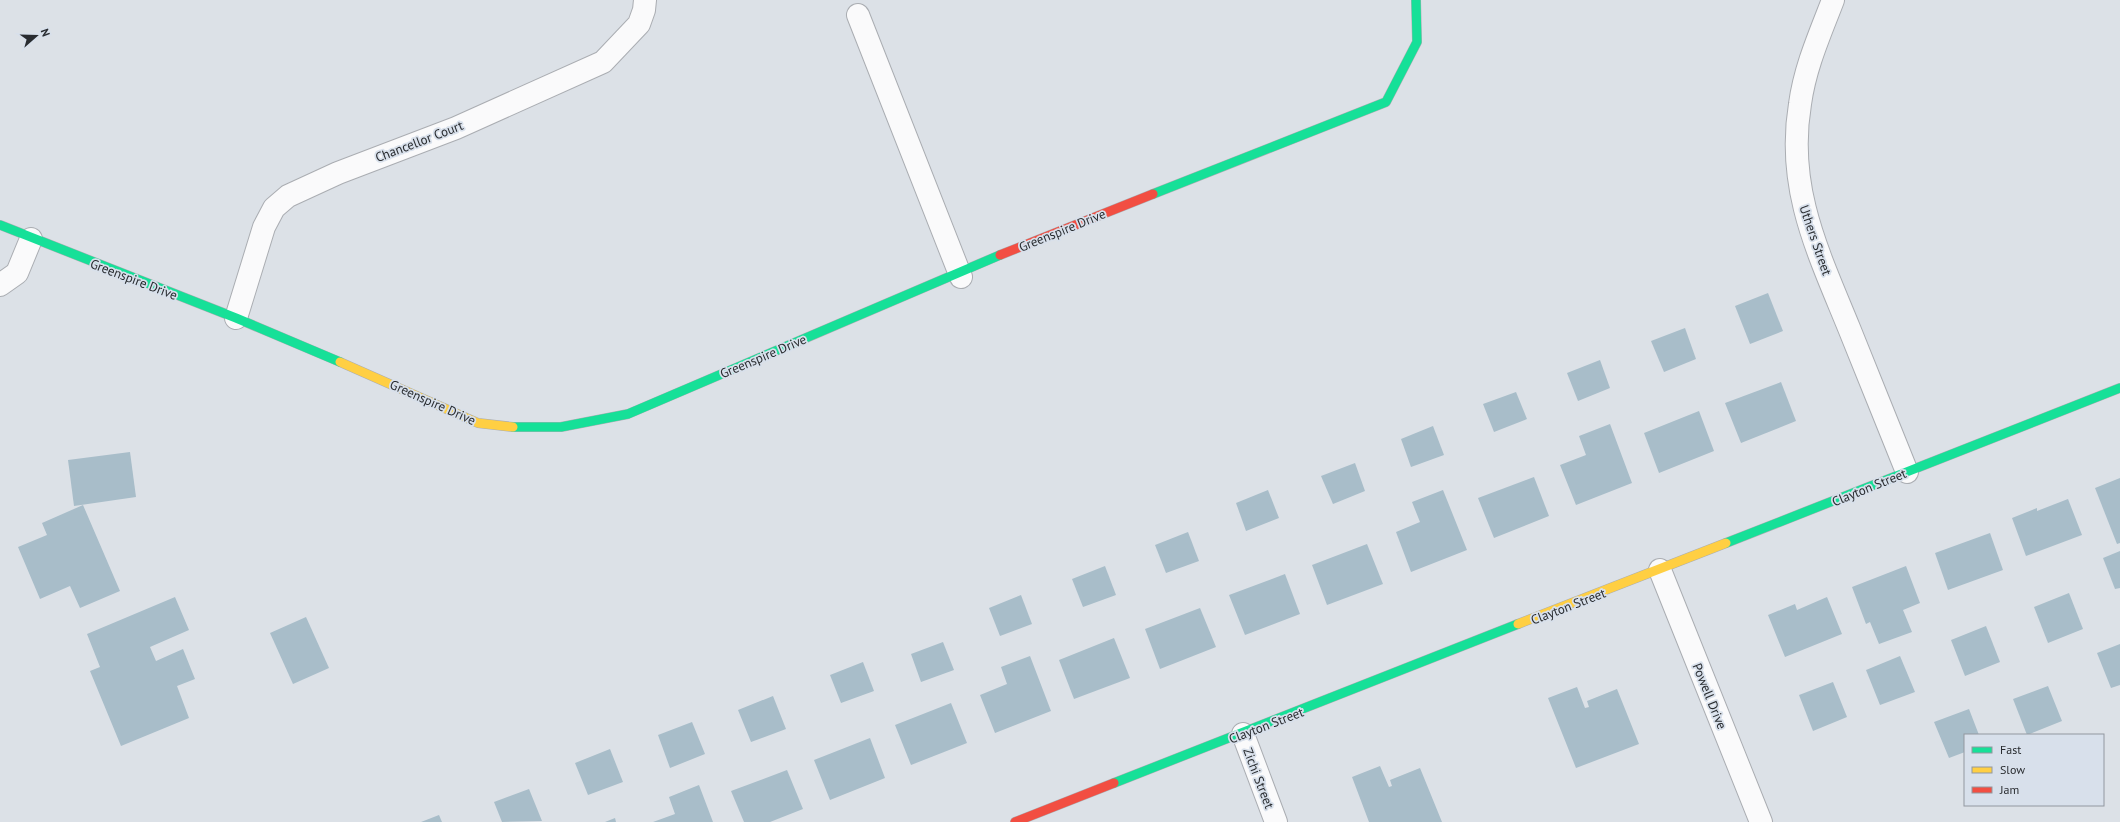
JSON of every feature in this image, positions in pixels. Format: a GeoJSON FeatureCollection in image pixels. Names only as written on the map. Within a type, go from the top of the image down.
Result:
{"type":"FeatureCollection","features":[{"type":"Feature","properties":{"kind":"street","name":"Chancellor Court"},"geometry":{"type":"LineString","coordinates":[[236,318],[264,227],[274,208],[288,196],[338,173],[456,128],[604,62],[639,24],[646,0]]}},
{"type":"Feature","properties":{"kind":"street","name":"Greenspire Drive"},"geometry":{"type":"LineString","coordinates":[[0,226],[236,318],[403,388],[478,423],[524,428],[562,427],[628,414],[960,274],[1386,102],[1417,42],[1416,0]]}},
{"type":"Feature","properties":{"kind":"street","name":"Uthers Street"},"geometry":{"type":"LineString","coordinates":[[1833,0],[1806,71],[1799,105],[1797,172],[1805,215],[1907,472]]}},
{"type":"Feature","properties":{"kind":"street"},"geometry":{"type":"LineString","coordinates":[[858,15],[960,274]]}},
{"type":"Feature","properties":{"kind":"street"},"geometry":{"type":"LineString","coordinates":[[0,285],[17,273],[31,239]]}},
{"type":"Feature","properties":{"kind":"street","name":"Clayton Street"},"geometry":{"type":"LineString","coordinates":[[1015,822],[1243,734],[2120,388]]}},
{"type":"Feature","properties":{"kind":"street","name":"Powell Drive"},"geometry":{"type":"LineString","coordinates":[[1660,570],[1761,822]]}},
{"type":"Feature","properties":{"kind":"street","name":"Zichi Street"},"geometry":{"type":"LineString","coordinates":[[1243,734],[1276,822]]}},
{"type":"Feature","properties":{"kind":"building"},"geometry":{"type":"Polygon","coordinates":[[[1768,293],[1783,331],[1750,344],[1735,306],[1768,293]]]}},
{"type":"Feature","properties":{"kind":"building"},"geometry":{"type":"Polygon","coordinates":[[[1685,328],[1696,359],[1664,372],[1651,341],[1685,328]]]}},
{"type":"Feature","properties":{"kind":"building"},"geometry":{"type":"Polygon","coordinates":[[[1600,360],[1610,388],[1578,401],[1567,373],[1600,360]]]}},
{"type":"Feature","properties":{"kind":"building"},"geometry":{"type":"Polygon","coordinates":[[[1781,382],[1796,421],[1741,443],[1725,403],[1781,382]]]}},
{"type":"Feature","properties":{"kind":"building"},"geometry":{"type":"Polygon","coordinates":[[[1516,392],[1527,419],[1494,432],[1483,404],[1516,392]]]}},
{"type":"Feature","properties":{"kind":"building"},"geometry":{"type":"Polygon","coordinates":[[[1699,411],[1714,451],[1659,473],[1644,433],[1699,411]]]}},
{"type":"Feature","properties":{"kind":"building"},"geometry":{"type":"Polygon","coordinates":[[[1610,424],[1632,483],[1576,505],[1560,465],[1586,455],[1579,436],[1610,424]]]}},
{"type":"Feature","properties":{"kind":"building"},"geometry":{"type":"Polygon","coordinates":[[[1433,426],[1444,455],[1411,467],[1401,439],[1433,426]]]}},
{"type":"Feature","properties":{"kind":"building"},"geometry":{"type":"Polygon","coordinates":[[[130,452],[136,497],[74,506],[68,460],[130,452]]]}},
{"type":"Feature","properties":{"kind":"building"},"geometry":{"type":"Polygon","coordinates":[[[1355,463],[1365,491],[1333,504],[1321,476],[1355,463]]]}},
{"type":"Feature","properties":{"kind":"building"},"geometry":{"type":"Polygon","coordinates":[[[1534,477],[1549,516],[1494,538],[1478,498],[1534,477]]]}},
{"type":"Feature","properties":{"kind":"building"},"geometry":{"type":"Polygon","coordinates":[[[2120,478],[2120,543],[2117,544],[2095,488],[2120,478]]]}},
{"type":"Feature","properties":{"kind":"building"},"geometry":{"type":"Polygon","coordinates":[[[1268,490],[1279,518],[1246,531],[1236,503],[1268,490]]]}},
{"type":"Feature","properties":{"kind":"building"},"geometry":{"type":"Polygon","coordinates":[[[1443,490],[1467,550],[1411,572],[1396,532],[1420,522],[1412,502],[1443,490]]]}},
{"type":"Feature","properties":{"kind":"building"},"geometry":{"type":"Polygon","coordinates":[[[2068,499],[2082,535],[2026,556],[2012,518],[2037,508],[2037,511],[2068,499]]]}},
{"type":"Feature","properties":{"kind":"building"},"geometry":{"type":"Polygon","coordinates":[[[83,505],[120,591],[80,608],[70,586],[40,599],[18,547],[47,535],[42,523],[83,505]]]}},
{"type":"Feature","properties":{"kind":"building"},"geometry":{"type":"Polygon","coordinates":[[[1188,532],[1199,561],[1166,573],[1155,545],[1188,532]]]}},
{"type":"Feature","properties":{"kind":"building"},"geometry":{"type":"Polygon","coordinates":[[[1990,533],[2003,570],[1948,590],[1935,553],[1990,533]]]}},
{"type":"Feature","properties":{"kind":"building"},"geometry":{"type":"Polygon","coordinates":[[[1367,544],[1383,584],[1327,605],[1312,565],[1367,544]]]}},
{"type":"Feature","properties":{"kind":"building"},"geometry":{"type":"Polygon","coordinates":[[[2120,551],[2120,588],[2115,589],[2103,558],[2120,551]]]}},
{"type":"Feature","properties":{"kind":"building"},"geometry":{"type":"Polygon","coordinates":[[[1105,566],[1116,595],[1083,607],[1072,579],[1105,566]]]}},
{"type":"Feature","properties":{"kind":"building"},"geometry":{"type":"Polygon","coordinates":[[[1906,566],[1920,603],[1903,610],[1912,632],[1879,644],[1870,622],[1866,624],[1852,587],[1906,566]]]}},
{"type":"Feature","properties":{"kind":"building"},"geometry":{"type":"Polygon","coordinates":[[[1285,574],[1300,614],[1245,635],[1229,595],[1285,574]]]}},
{"type":"Feature","properties":{"kind":"building"},"geometry":{"type":"Polygon","coordinates":[[[2069,593],[2083,629],[2048,643],[2034,607],[2069,593]]]}},
{"type":"Feature","properties":{"kind":"building"},"geometry":{"type":"Polygon","coordinates":[[[1021,595],[1032,624],[1000,636],[989,608],[1021,595]]]}},
{"type":"Feature","properties":{"kind":"building"},"geometry":{"type":"Polygon","coordinates":[[[175,597],[189,630],[150,647],[156,661],[183,649],[195,679],[177,686],[189,718],[121,746],[90,671],[100,667],[87,634],[175,597]]]}},
{"type":"Feature","properties":{"kind":"building"},"geometry":{"type":"Polygon","coordinates":[[[1827,597],[1842,634],[1785,657],[1768,615],[1795,604],[1797,610],[1827,597]]]}},
{"type":"Feature","properties":{"kind":"building"},"geometry":{"type":"Polygon","coordinates":[[[1200,608],[1216,647],[1160,669],[1145,629],[1200,608]]]}},
{"type":"Feature","properties":{"kind":"building"},"geometry":{"type":"Polygon","coordinates":[[[306,617],[329,668],[293,684],[270,633],[306,617]]]}},
{"type":"Feature","properties":{"kind":"building"},"geometry":{"type":"Polygon","coordinates":[[[1986,626],[2000,662],[1965,676],[1951,640],[1986,626]]]}},
{"type":"Feature","properties":{"kind":"building"},"geometry":{"type":"Polygon","coordinates":[[[1114,638],[1130,678],[1074,699],[1059,660],[1114,638]]]}},
{"type":"Feature","properties":{"kind":"building"},"geometry":{"type":"Polygon","coordinates":[[[943,642],[954,670],[921,682],[911,654],[943,642]]]}},
{"type":"Feature","properties":{"kind":"building"},"geometry":{"type":"Polygon","coordinates":[[[2120,644],[2120,685],[2111,688],[2097,653],[2120,644]]]}},
{"type":"Feature","properties":{"kind":"building"},"geometry":{"type":"Polygon","coordinates":[[[1030,656],[1051,711],[995,733],[980,695],[1007,684],[1001,667],[1030,656]]]}},
{"type":"Feature","properties":{"kind":"building"},"geometry":{"type":"Polygon","coordinates":[[[1900,656],[1915,692],[1880,705],[1866,670],[1900,656]]]}},
{"type":"Feature","properties":{"kind":"building"},"geometry":{"type":"Polygon","coordinates":[[[863,662],[874,691],[841,703],[830,675],[863,662]]]}},
{"type":"Feature","properties":{"kind":"building"},"geometry":{"type":"Polygon","coordinates":[[[1833,682],[1847,717],[1813,731],[1799,695],[1833,682]]]}},
{"type":"Feature","properties":{"kind":"building"},"geometry":{"type":"Polygon","coordinates":[[[2048,686],[2062,721],[2027,734],[2013,699],[2048,686]]]}},
{"type":"Feature","properties":{"kind":"building"},"geometry":{"type":"Polygon","coordinates":[[[1577,687],[1585,708],[1589,707],[1587,701],[1617,689],[1639,744],[1576,768],[1548,698],[1577,687]]]}},
{"type":"Feature","properties":{"kind":"building"},"geometry":{"type":"Polygon","coordinates":[[[773,696],[786,729],[751,742],[738,710],[773,696]]]}},
{"type":"Feature","properties":{"kind":"building"},"geometry":{"type":"Polygon","coordinates":[[[951,703],[967,743],[911,765],[895,725],[951,703]]]}},
{"type":"Feature","properties":{"kind":"building"},"geometry":{"type":"Polygon","coordinates":[[[1969,709],[1979,734],[1964,734],[1964,752],[1949,758],[1934,722],[1969,709]]]}},
{"type":"Feature","properties":{"kind":"building"},"geometry":{"type":"Polygon","coordinates":[[[692,722],[705,754],[670,768],[658,735],[692,722]]]}},
{"type":"Feature","properties":{"kind":"building"},"geometry":{"type":"Polygon","coordinates":[[[870,738],[885,778],[830,800],[814,760],[870,738]]]}},
{"type":"Feature","properties":{"kind":"building"},"geometry":{"type":"Polygon","coordinates":[[[610,749],[623,782],[588,795],[575,763],[610,749]]]}},
{"type":"Feature","properties":{"kind":"building"},"geometry":{"type":"Polygon","coordinates":[[[1380,766],[1389,787],[1392,786],[1390,780],[1420,768],[1442,822],[1369,822],[1352,777],[1380,766]]]}},
{"type":"Feature","properties":{"kind":"building"},"geometry":{"type":"Polygon","coordinates":[[[787,770],[803,809],[770,822],[744,822],[731,791],[787,770]]]}},
{"type":"Feature","properties":{"kind":"building"},"geometry":{"type":"Polygon","coordinates":[[[699,785],[713,822],[653,822],[675,814],[669,797],[699,785]]]}},
{"type":"Feature","properties":{"kind":"building"},"geometry":{"type":"Polygon","coordinates":[[[529,789],[542,821],[502,822],[494,802],[529,789]]]}},
{"type":"Feature","properties":{"kind":"building"},"geometry":{"type":"Polygon","coordinates":[[[439,815],[442,822],[421,822],[439,815]]]}},
{"type":"Feature","properties":{"kind":"building"},"geometry":{"type":"Polygon","coordinates":[[[615,818],[616,822],[605,822],[615,818]]]}},
{"type":"Feature","properties":{"kind":"traffic: fast"},"geometry":{"type":"LineString","coordinates":[[1153,194],[1386,102],[1417,42],[1416,0]]}},
{"type":"Feature","properties":{"kind":"traffic: fast"},"geometry":{"type":"LineString","coordinates":[[0,225],[236,318],[340,362]]}},
{"type":"Feature","properties":{"kind":"traffic: fast"},"geometry":{"type":"LineString","coordinates":[[513,427],[561,427],[628,414],[1000,255]]}},
{"type":"Feature","properties":{"kind":"traffic: fast"},"geometry":{"type":"LineString","coordinates":[[1726,543],[2120,388]]}},
{"type":"Feature","properties":{"kind":"traffic: fast"},"geometry":{"type":"LineString","coordinates":[[1114,783],[1518,624]]}},
{"type":"Feature","properties":{"kind":"traffic: slow"},"geometry":{"type":"LineString","coordinates":[[340,362],[478,423],[513,427]]}},
{"type":"Feature","properties":{"kind":"traffic: slow"},"geometry":{"type":"LineString","coordinates":[[1518,624],[1726,543]]}},
{"type":"Feature","properties":{"kind":"traffic: jam"},"geometry":{"type":"LineString","coordinates":[[1000,255],[1153,194]]}},
{"type":"Feature","properties":{"kind":"traffic: jam"},"geometry":{"type":"LineString","coordinates":[[1015,822],[1114,783]]}}]}
